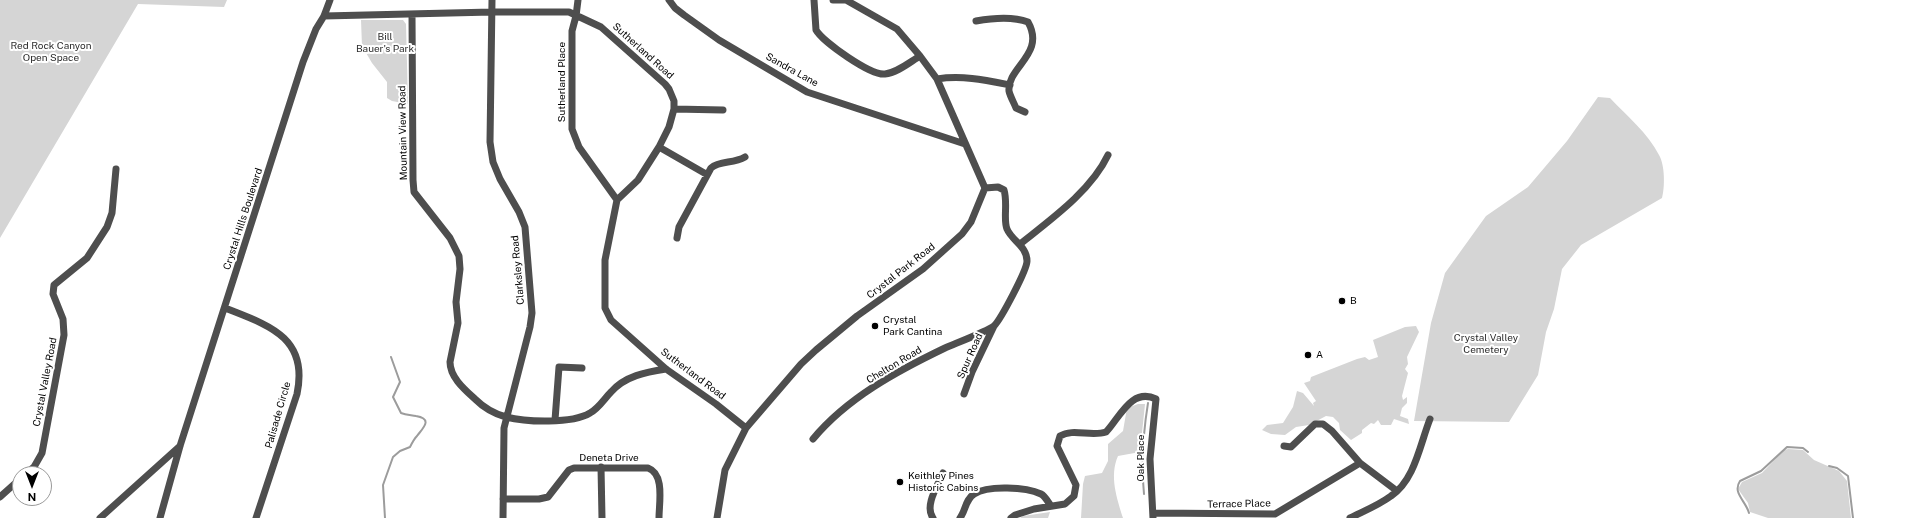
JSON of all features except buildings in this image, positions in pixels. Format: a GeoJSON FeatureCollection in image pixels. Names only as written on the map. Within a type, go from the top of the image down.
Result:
{"type":"FeatureCollection","features":[{"type":"Feature","properties":{"kind":"street","name":"Crystal Hills Boulevard"},"geometry":{"type":"LineString","coordinates":[[160,518],[180,446],[303,62],[316,29],[324,16],[330,0]]}},
{"type":"Feature","properties":{"kind":"street","name":"Clarksley Road"},"geometry":{"type":"LineString","coordinates":[[492,0],[490,142],[493,162],[500,179],[519,212],[525,227],[532,314],[504,428],[503,518]]}},
{"type":"Feature","properties":{"kind":"street","name":"Sutherland Place"},"geometry":{"type":"LineString","coordinates":[[578,0],[572,30],[572,129],[579,146],[617,200]]}},
{"type":"Feature","properties":{"kind":"street","name":"Sandra Lane"},"geometry":{"type":"LineString","coordinates":[[669,0],[684,16],[719,40],[807,92],[966,144]]}},
{"type":"Feature","properties":{"kind":"street"},"geometry":{"type":"LineString","coordinates":[[814,0],[816,30],[818,34],[833,48],[876,73],[890,73],[920,56]]}},
{"type":"Feature","properties":{"kind":"street"},"geometry":{"type":"LineString","coordinates":[[833,0],[846,0],[897,29],[937,79],[985,188],[998,187],[1004,190],[1007,206],[1006,228],[1020,244],[1027,258],[1027,267],[994,326]]}},
{"type":"Feature","properties":{"kind":"street","name":"Sutherland Road"},"geometry":{"type":"LineString","coordinates":[[324,16],[492,12],[568,12],[600,27],[613,36],[625,49],[666,84],[672,95],[674,109]]}},
{"type":"Feature","properties":{"kind":"street","name":"Mountain View Road"},"geometry":{"type":"LineString","coordinates":[[412,14],[414,192],[450,238],[457,251],[460,262],[456,302],[458,323],[450,368],[455,378],[480,404],[506,417],[526,420],[555,420],[584,416],[596,410],[610,392],[622,382],[642,373],[666,369]]}},
{"type":"Feature","properties":{"kind":"street"},"geometry":{"type":"LineString","coordinates":[[976,21],[987,19],[1019,19],[1028,22],[1032,29],[1033,38],[1030,50],[1010,85],[1009,92],[1016,108],[1025,112]]}},
{"type":"Feature","properties":{"kind":"street"},"geometry":{"type":"LineString","coordinates":[[937,79],[953,76],[967,77],[1010,85]]}},
{"type":"Feature","properties":{"kind":"street"},"geometry":{"type":"LineString","coordinates":[[617,200],[638,180],[659,147],[672,118],[674,109],[723,110]]}},
{"type":"Feature","properties":{"kind":"street"},"geometry":{"type":"LineString","coordinates":[[659,147],[706,174]]}},
{"type":"Feature","properties":{"kind":"street"},"geometry":{"type":"LineString","coordinates":[[1020,244],[1051,219],[1098,174],[1108,155]]}},
{"type":"Feature","properties":{"kind":"street"},"geometry":{"type":"LineString","coordinates":[[677,238],[678,227],[706,174],[714,165],[737,161],[745,157]]}},
{"type":"Feature","properties":{"kind":"street","name":"Crystal Valley Road"},"geometry":{"type":"LineString","coordinates":[[35,466],[42,453],[64,335],[63,319],[53,294],[53,290],[57,282],[87,258],[107,227],[112,213],[116,169]]}},
{"type":"Feature","properties":{"kind":"street","name":"Crystal Park Road"},"geometry":{"type":"LineString","coordinates":[[717,518],[721,485],[725,470],[746,428],[801,364],[816,350],[857,316],[923,269],[962,234],[971,222],[985,188]]}},
{"type":"Feature","properties":{"kind":"street","name":"Sutherland Road"},"geometry":{"type":"LineString","coordinates":[[617,200],[605,260],[605,308],[611,320],[666,369],[716,404],[746,428]]}},
{"type":"Feature","properties":{"kind":"street","name":"Palisade Circle"},"geometry":{"type":"LineString","coordinates":[[224,308],[258,321],[278,332],[291,346],[297,364],[299,379],[297,394],[256,518]]}},
{"type":"Feature","properties":{"kind":"street","name":"Spur Road"},"geometry":{"type":"LineString","coordinates":[[964,394],[972,372],[994,326]]}},
{"type":"Feature","properties":{"kind":"street","name":"Chelton Road"},"geometry":{"type":"LineString","coordinates":[[813,439],[825,425],[883,381],[922,359],[994,326]]}},
{"type":"Feature","properties":{"kind":"street"},"geometry":{"type":"LineString","coordinates":[[555,420],[559,367],[582,368]]}},
{"type":"Feature","properties":{"kind":"street","name":"Oak Place"},"geometry":{"type":"LineString","coordinates":[[1051,506],[1066,504],[1071,500],[1076,492],[1076,485],[1073,476],[1059,453],[1057,446],[1060,436],[1064,434],[1091,435],[1106,432],[1126,405],[1140,398],[1152,397],[1156,399],[1151,432],[1150,460],[1153,516]]}},
{"type":"Feature","properties":{"kind":"street"},"geometry":{"type":"LineString","coordinates":[[1350,518],[1384,501],[1397,491],[1409,474],[1430,419]]}},
{"type":"Feature","properties":{"kind":"street"},"geometry":{"type":"LineString","coordinates":[[1284,446],[1291,447],[1315,424],[1323,424],[1332,431],[1360,463],[1397,491]]}},
{"type":"Feature","properties":{"kind":"street"},"geometry":{"type":"LineString","coordinates":[[100,518],[180,446]]}},
{"type":"Feature","properties":{"kind":"street","name":"Terrace Place"},"geometry":{"type":"LineString","coordinates":[[1153,516],[1275,514],[1360,463]]}},
{"type":"Feature","properties":{"kind":"street"},"geometry":{"type":"LineString","coordinates":[[601,467],[602,518]]}},
{"type":"Feature","properties":{"kind":"street","name":"Deneta Drive"},"geometry":{"type":"LineString","coordinates":[[503,499],[544,498],[552,493],[569,470],[574,468],[648,468],[656,473],[659,481],[659,518]]}},
{"type":"Feature","properties":{"kind":"street"},"geometry":{"type":"LineString","coordinates":[[933,518],[930,514],[930,505],[943,473]]}},
{"type":"Feature","properties":{"kind":"street"},"geometry":{"type":"LineString","coordinates":[[0,497],[12,486]]}},
{"type":"Feature","properties":{"kind":"street"},"geometry":{"type":"LineString","coordinates":[[960,518],[966,502],[972,495],[984,489],[1008,488],[1030,491],[1042,495],[1051,506],[1034,509],[1015,515],[1011,518]]}},
{"type":"Feature","properties":{"kind":"green space","name":"Red Rock Canyon Open Space"},"geometry":{"type":"Polygon","coordinates":[[[0,0],[227,0],[224,7],[138,4],[0,238],[0,0]]]}},
{"type":"Feature","properties":{"kind":"green space","name":"Bill Bauer's Park"},"geometry":{"type":"Polygon","coordinates":[[[361,20],[403,20],[406,24],[408,104],[392,101],[387,98],[387,82],[372,63],[362,46],[361,20]]]}},
{"type":"Feature","properties":{"kind":"green space","name":"Crystal Valley Cemetery"},"geometry":{"type":"Polygon","coordinates":[[[1598,97],[1610,98],[1649,139],[1661,159],[1664,182],[1662,198],[1581,245],[1562,269],[1554,309],[1546,332],[1538,375],[1509,422],[1414,421],[1431,323],[1445,273],[1486,216],[1528,187],[1567,141],[1598,97]]]}},
{"type":"Feature","properties":{"kind":"green space"},"geometry":{"type":"Polygon","coordinates":[[[1416,326],[1419,332],[1407,357],[1408,364],[1405,369],[1408,373],[1402,396],[1403,400],[1407,397],[1407,403],[1402,408],[1400,416],[1408,419],[1409,424],[1394,419],[1391,425],[1381,425],[1378,420],[1374,424],[1371,423],[1362,430],[1362,433],[1351,440],[1340,430],[1339,423],[1333,417],[1326,416],[1309,425],[1296,427],[1285,435],[1271,434],[1262,430],[1267,425],[1283,423],[1293,407],[1297,391],[1303,393],[1314,406],[1313,403],[1316,401],[1304,383],[1310,381],[1311,377],[1357,359],[1365,357],[1369,360],[1378,357],[1373,340],[1405,327],[1416,326]]]}},
{"type":"Feature","properties":{"kind":"green space"},"geometry":{"type":"Polygon","coordinates":[[[1138,404],[1145,404],[1140,452],[1118,456],[1114,471],[1118,503],[1123,518],[1081,518],[1083,484],[1085,476],[1102,473],[1108,461],[1108,444],[1123,431],[1127,408],[1138,404]]]}},
{"type":"Feature","properties":{"kind":"green space"},"geometry":{"type":"Polygon","coordinates":[[[1784,450],[1803,450],[1814,460],[1839,471],[1847,481],[1851,518],[1768,518],[1750,512],[1748,503],[1738,489],[1742,482],[1762,473],[1784,450]]]}},
{"type":"Feature","properties":{"kind":"green space"},"geometry":{"type":"Polygon","coordinates":[[[1050,512],[1048,518],[1020,518],[1023,516],[1050,512]]]}},
{"type":"Feature","properties":{"kind":"waterway"},"geometry":{"type":"LineString","coordinates":[[385,518],[383,485],[393,457],[400,451],[410,447],[426,422],[421,417],[401,413],[393,397],[400,382],[391,357]]}},
{"type":"Feature","properties":{"kind":"waterway"},"geometry":{"type":"LineString","coordinates":[[1144,494],[1143,449],[1148,403]]}},
{"type":"Feature","properties":{"kind":"waterway"},"geometry":{"type":"LineString","coordinates":[[1749,513],[1739,493],[1738,485],[1740,481],[1761,471],[1787,447],[1803,448],[1808,452]]}},
{"type":"Feature","properties":{"kind":"waterway"},"geometry":{"type":"LineString","coordinates":[[1829,466],[1837,468],[1848,476],[1853,518]]}},
{"type":"Feature","properties":{"kind":"place","name":"B"},"geometry":{"type":"Point","coordinates":[1342,301]}},
{"type":"Feature","properties":{"kind":"place","name":"Crystal Park Cantina"},"geometry":{"type":"Point","coordinates":[875,326]}},
{"type":"Feature","properties":{"kind":"place","name":"A"},"geometry":{"type":"Point","coordinates":[1308,355]}},
{"type":"Feature","properties":{"kind":"place","name":"Keithley Pines Historic Cabins"},"geometry":{"type":"Point","coordinates":[900,482]}}]}
